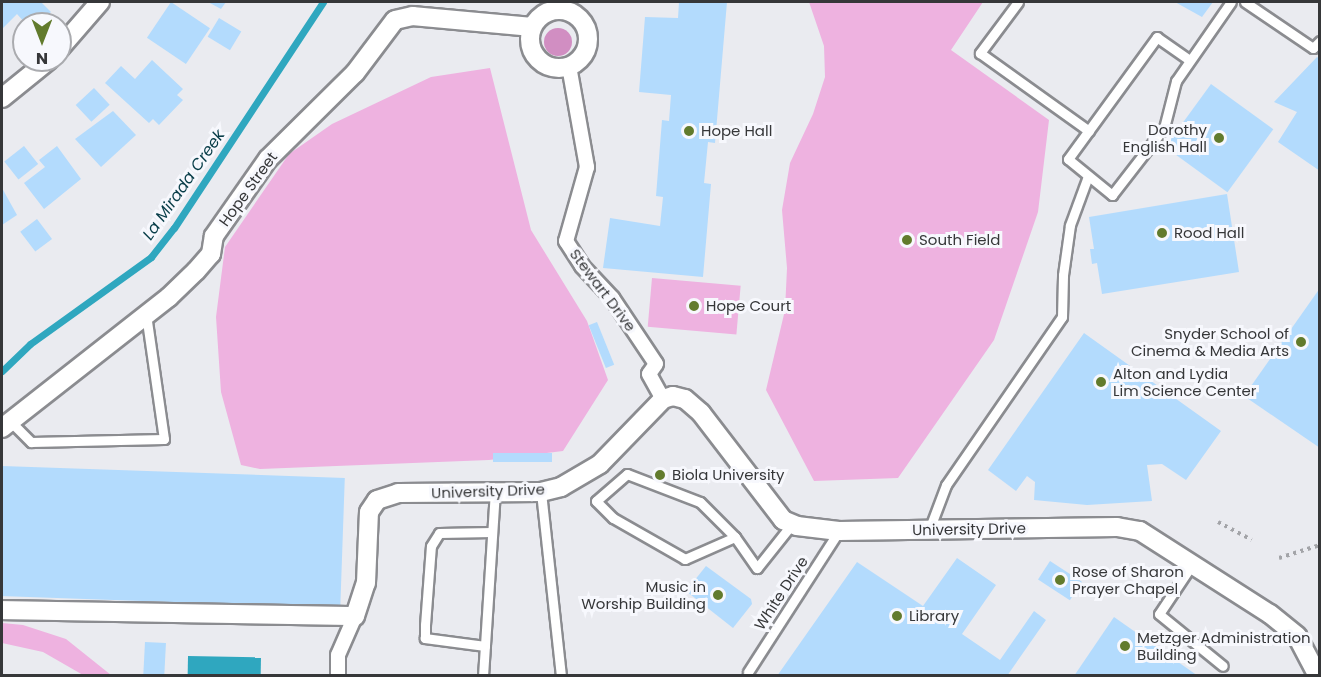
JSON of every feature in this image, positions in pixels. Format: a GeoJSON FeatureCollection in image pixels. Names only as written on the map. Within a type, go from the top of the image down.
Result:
{"type":"FeatureCollection","features":[{"type":"Feature","properties":{"kind":"street"},"geometry":{"type":"LineString","coordinates":[[72,34],[100,2]]}},
{"type":"Feature","properties":{"kind":"street"},"geometry":{"type":"LineString","coordinates":[[584,23],[586,2]]}},
{"type":"Feature","properties":{"kind":"street"},"geometry":{"type":"LineString","coordinates":[[556,9],[577,15],[584,23],[588,32],[585,53],[569,66],[550,67],[534,55],[525,26],[546,12],[556,9]]}},
{"type":"Feature","properties":{"kind":"street","name":"Hope Street"},"geometry":{"type":"LineString","coordinates":[[6,424],[169,297],[211,254],[214,236],[268,159],[355,73],[395,20],[413,16],[525,26]]}},
{"type":"Feature","properties":{"kind":"street","name":"Stewart Drive"},"geometry":{"type":"LineString","coordinates":[[569,66],[587,167],[566,241],[582,266],[612,298],[656,364],[649,374],[663,399]]}},
{"type":"Feature","properties":{"kind":"street"},"geometry":{"type":"LineString","coordinates":[[2,98],[34,72]]}},
{"type":"Feature","properties":{"kind":"street"},"geometry":{"type":"LineString","coordinates":[[663,399],[673,396],[685,399],[701,413],[763,496],[783,520],[792,524]]}},
{"type":"Feature","properties":{"kind":"street","name":"University Drive"},"geometry":{"type":"LineString","coordinates":[[355,616],[366,583],[369,512],[377,501],[398,493],[541,492],[561,487],[600,464],[663,399]]}},
{"type":"Feature","properties":{"kind":"street","name":"University Drive"},"geometry":{"type":"LineString","coordinates":[[792,524],[839,531],[1117,527],[1140,531],[1193,562],[1297,636],[1318,675]]}},
{"type":"Feature","properties":{"kind":"street"},"geometry":{"type":"LineString","coordinates":[[2,610],[355,616],[338,655],[338,675]]}},
{"type":"Feature","properties":{"kind":"lane"},"geometry":{"type":"LineString","coordinates":[[1018,2],[980,54],[1089,131]]}},
{"type":"Feature","properties":{"kind":"lane"},"geometry":{"type":"LineString","coordinates":[[1188,59],[1157,37],[1068,159],[1112,195],[1164,128],[1176,81],[1188,59],[1231,2]]}},
{"type":"Feature","properties":{"kind":"lane"},"geometry":{"type":"LineString","coordinates":[[1245,2],[1313,48],[1320,41]]}},
{"type":"Feature","properties":{"kind":"lane"},"geometry":{"type":"LineString","coordinates":[[929,530],[946,484],[1062,317],[1063,275],[1070,225],[1088,176]]}},
{"type":"Feature","properties":{"kind":"lane"},"geometry":{"type":"LineString","coordinates":[[6,424],[31,442],[164,439],[146,314]]}},
{"type":"Feature","properties":{"kind":"lane"},"geometry":{"type":"LineString","coordinates":[[735,537],[685,559],[613,518],[596,501],[627,474],[700,502],[735,537],[757,568],[792,524]]}},
{"type":"Feature","properties":{"kind":"lane"},"geometry":{"type":"LineString","coordinates":[[483,675],[495,492]]}},
{"type":"Feature","properties":{"kind":"lane"},"geometry":{"type":"LineString","coordinates":[[541,492],[561,675]]}},
{"type":"Feature","properties":{"kind":"lane","name":"White Drive"},"geometry":{"type":"LineString","coordinates":[[748,672],[839,531]]}},
{"type":"Feature","properties":{"kind":"lane"},"geometry":{"type":"LineString","coordinates":[[485,646],[425,639],[425,625],[431,546],[439,533],[492,532]]}},
{"type":"Feature","properties":{"kind":"lane"},"geometry":{"type":"LineString","coordinates":[[1193,562],[1159,614],[1223,666]]}},
{"type":"Feature","properties":{"kind":"path"},"geometry":{"type":"LineString","coordinates":[[1218,522],[1252,540]]}},
{"type":"Feature","properties":{"kind":"path"},"geometry":{"type":"LineString","coordinates":[[1279,558],[1320,545]]}},
{"type":"Feature","properties":{"kind":"shaded area","name":"South Field"},"geometry":{"type":"Polygon","coordinates":[[[809,2],[983,2],[951,50],[1049,120],[1038,212],[994,340],[898,478],[814,481],[766,390],[785,310],[787,268],[782,210],[790,163],[813,114],[825,77],[824,46],[809,2]]]}},
{"type":"Feature","properties":{"kind":"shaded area"},"geometry":{"type":"Polygon","coordinates":[[[558,28],[568,32],[572,42],[568,52],[558,56],[548,52],[544,42],[548,32],[558,28]]]}},
{"type":"Feature","properties":{"kind":"shaded area"},"geometry":{"type":"Polygon","coordinates":[[[490,68],[531,230],[587,321],[608,380],[563,451],[489,460],[260,469],[241,465],[221,392],[216,317],[225,247],[289,154],[332,124],[431,77],[490,68]]]}},
{"type":"Feature","properties":{"kind":"shaded area","name":"Hope Court"},"geometry":{"type":"Polygon","coordinates":[[[652,278],[741,286],[736,335],[648,327],[652,278]]]}},
{"type":"Feature","properties":{"kind":"shaded area"},"geometry":{"type":"Polygon","coordinates":[[[2,623],[23,625],[66,639],[111,675],[83,675],[43,652],[2,643],[2,623]]]}},
{"type":"Feature","properties":{"kind":"water"},"geometry":{"type":"Polygon","coordinates":[[[188,656],[261,657],[261,676],[188,675],[188,656]]]}},
{"type":"Feature","properties":{"kind":"building"},"geometry":{"type":"Polygon","coordinates":[[[2,2],[41,2],[51,12],[12,12],[12,19],[2,29],[2,2]]]}},
{"type":"Feature","properties":{"kind":"building"},"geometry":{"type":"Polygon","coordinates":[[[171,2],[210,28],[186,64],[147,38],[171,2]]]}},
{"type":"Feature","properties":{"kind":"building"},"geometry":{"type":"Polygon","coordinates":[[[208,2],[226,2],[221,9],[208,2]]]}},
{"type":"Feature","properties":{"kind":"building","name":"Hope Hall"},"geometry":{"type":"Polygon","coordinates":[[[679,2],[727,2],[715,143],[708,142],[704,183],[711,184],[703,277],[603,268],[610,218],[660,226],[663,197],[656,196],[662,120],[669,121],[671,95],[639,92],[645,17],[678,18],[679,2]]]}},
{"type":"Feature","properties":{"kind":"building"},"geometry":{"type":"Polygon","coordinates":[[[1175,2],[1213,2],[1202,17],[1175,2]]]}},
{"type":"Feature","properties":{"kind":"building"},"geometry":{"type":"Polygon","coordinates":[[[219,18],[241,31],[230,50],[208,37],[219,18]]]}},
{"type":"Feature","properties":{"kind":"building"},"geometry":{"type":"Polygon","coordinates":[[[1317,57],[1320,59],[1320,171],[1278,142],[1297,112],[1274,102],[1317,57]]]}},
{"type":"Feature","properties":{"kind":"building"},"geometry":{"type":"Polygon","coordinates":[[[152,60],[183,89],[177,95],[183,100],[159,125],[153,119],[149,123],[105,83],[121,66],[135,79],[152,60]]]}},
{"type":"Feature","properties":{"kind":"building","name":"Dorothy English Hall"},"geometry":{"type":"Polygon","coordinates":[[[1211,84],[1273,129],[1227,192],[1165,147],[1211,84]]]}},
{"type":"Feature","properties":{"kind":"building"},"geometry":{"type":"Polygon","coordinates":[[[94,88],[110,105],[91,122],[76,105],[94,88]]]}},
{"type":"Feature","properties":{"kind":"building"},"geometry":{"type":"Polygon","coordinates":[[[113,111],[136,135],[101,167],[75,139],[113,111]]]}},
{"type":"Feature","properties":{"kind":"building"},"geometry":{"type":"Polygon","coordinates":[[[24,146],[38,164],[18,180],[4,161],[24,146]]]}},
{"type":"Feature","properties":{"kind":"building"},"geometry":{"type":"Polygon","coordinates":[[[57,146],[81,179],[44,209],[24,183],[45,167],[39,160],[57,146]]]}},
{"type":"Feature","properties":{"kind":"building"},"geometry":{"type":"Polygon","coordinates":[[[2,188],[17,215],[2,225],[2,188]]]}},
{"type":"Feature","properties":{"kind":"building","name":"Rood Hall"},"geometry":{"type":"Polygon","coordinates":[[[1227,194],[1239,272],[1102,294],[1097,263],[1092,264],[1090,249],[1094,249],[1089,217],[1227,194]]]}},
{"type":"Feature","properties":{"kind":"building"},"geometry":{"type":"Polygon","coordinates":[[[37,219],[52,239],[35,252],[20,232],[37,219]]]}},
{"type":"Feature","properties":{"kind":"building","name":"Snyder School of Cinema & Media Arts"},"geometry":{"type":"Polygon","coordinates":[[[1320,288],[1320,448],[1244,396],[1320,288]]]}},
{"type":"Feature","properties":{"kind":"building"},"geometry":{"type":"Polygon","coordinates":[[[597,322],[614,365],[606,368],[589,325],[597,322]]]}},
{"type":"Feature","properties":{"kind":"building","name":"Alton and Lydia Lim Science Center"},"geometry":{"type":"Polygon","coordinates":[[[1084,333],[1221,431],[1186,480],[1162,464],[1147,465],[1152,501],[1087,505],[1034,500],[1035,482],[1027,476],[1016,491],[988,470],[1084,333]]]}},
{"type":"Feature","properties":{"kind":"building"},"geometry":{"type":"Polygon","coordinates":[[[493,453],[552,453],[552,462],[493,462],[493,453]]]}},
{"type":"Feature","properties":{"kind":"building"},"geometry":{"type":"Polygon","coordinates":[[[2,466],[345,478],[340,608],[2,596],[2,466]]]}},
{"type":"Feature","properties":{"kind":"building","name":"Library"},"geometry":{"type":"Polygon","coordinates":[[[957,558],[996,585],[962,634],[1000,660],[1034,611],[1046,620],[1007,676],[777,676],[857,562],[923,606],[957,558]]]}},
{"type":"Feature","properties":{"kind":"building","name":"Rose of Sharon Prayer Chapel"},"geometry":{"type":"Polygon","coordinates":[[[1050,561],[1082,582],[1070,600],[1038,579],[1050,561]]]}},
{"type":"Feature","properties":{"kind":"building","name":"Music in Worship Building"},"geometry":{"type":"Polygon","coordinates":[[[706,566],[751,599],[752,604],[733,628],[686,591],[706,566]]]}},
{"type":"Feature","properties":{"kind":"building","name":"Metzger Administration Building"},"geometry":{"type":"Polygon","coordinates":[[[1114,617],[1198,676],[1074,676],[1114,617]]]}},
{"type":"Feature","properties":{"kind":"building"},"geometry":{"type":"Polygon","coordinates":[[[145,642],[166,643],[164,676],[143,676],[145,642]]]}},
{"type":"Feature","properties":{"kind":"waterway","name":"La Mirada Creek"},"geometry":{"type":"LineString","coordinates":[[2,371],[30,344],[151,257],[174,228],[323,2]]}},
{"type":"Feature","properties":{"kind":"place","name":"Hope Hall"},"geometry":{"type":"Point","coordinates":[689,131]}},
{"type":"Feature","properties":{"kind":"place","name":"Dorothy English Hall"},"geometry":{"type":"Point","coordinates":[1219,138]}},
{"type":"Feature","properties":{"kind":"place","name":"Rood Hall"},"geometry":{"type":"Point","coordinates":[1162,233]}},
{"type":"Feature","properties":{"kind":"place","name":"South Field"},"geometry":{"type":"Point","coordinates":[907,240]}},
{"type":"Feature","properties":{"kind":"place","name":"Hope Court"},"geometry":{"type":"Point","coordinates":[694,306]}},
{"type":"Feature","properties":{"kind":"place","name":"Snyder School of Cinema & Media Arts"},"geometry":{"type":"Point","coordinates":[1301,342]}},
{"type":"Feature","properties":{"kind":"place","name":"Alton and Lydia Lim Science Center"},"geometry":{"type":"Point","coordinates":[1101,382]}},
{"type":"Feature","properties":{"kind":"place","name":"Biola University"},"geometry":{"type":"Point","coordinates":[660,475]}},
{"type":"Feature","properties":{"kind":"place","name":"Rose of Sharon Prayer Chapel"},"geometry":{"type":"Point","coordinates":[1060,580]}},
{"type":"Feature","properties":{"kind":"place","name":"Music in Worship Building"},"geometry":{"type":"Point","coordinates":[718,595]}},
{"type":"Feature","properties":{"kind":"place","name":"Library"},"geometry":{"type":"Point","coordinates":[897,616]}},
{"type":"Feature","properties":{"kind":"place","name":"Metzger Administration Building"},"geometry":{"type":"Point","coordinates":[1125,646]}}]}
